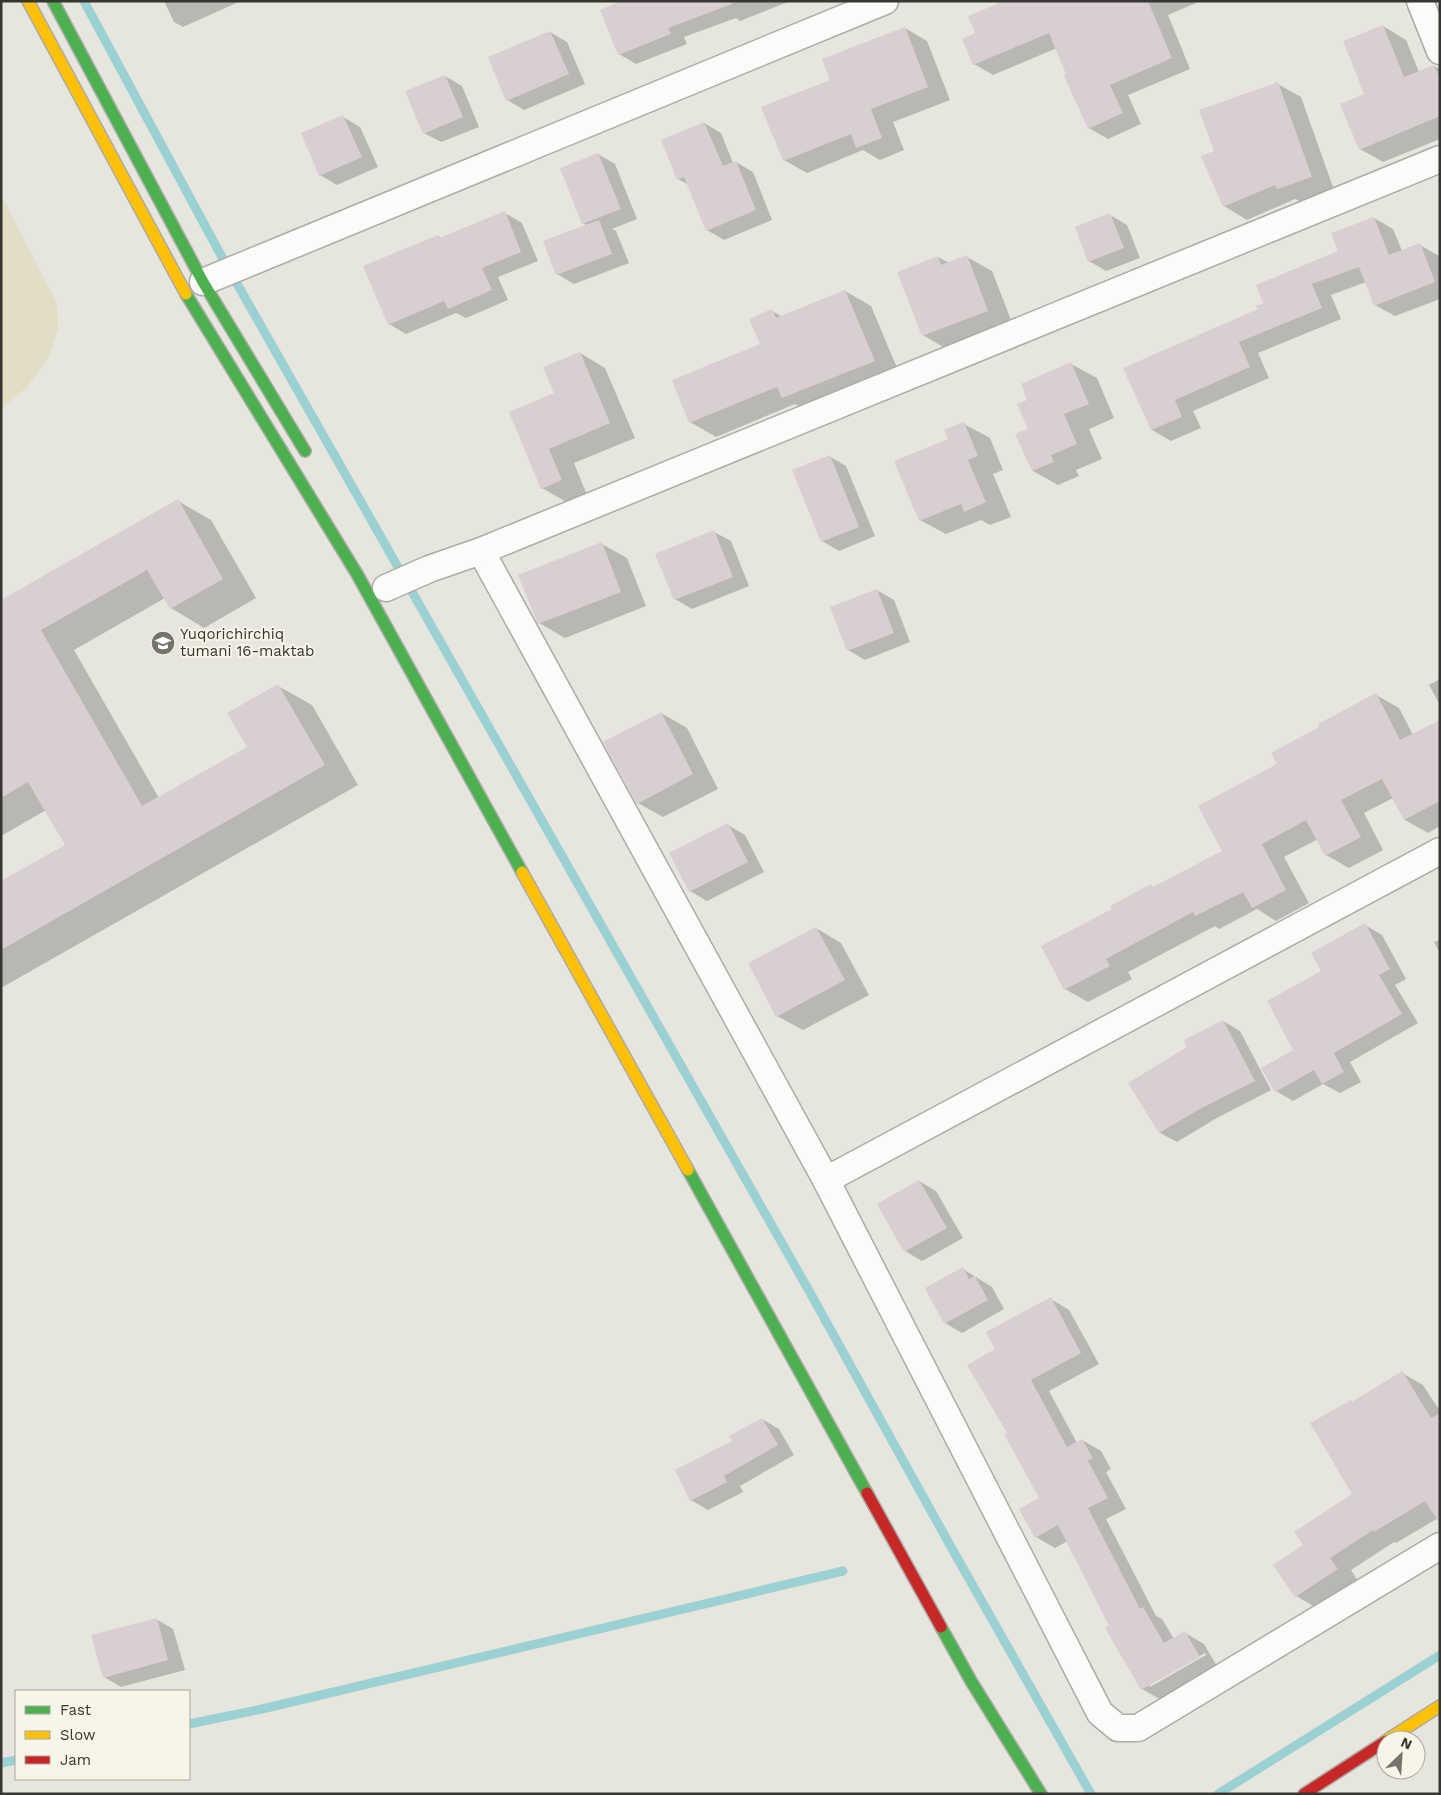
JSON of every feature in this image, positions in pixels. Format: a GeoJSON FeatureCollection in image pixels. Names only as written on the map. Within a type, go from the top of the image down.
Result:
{"type":"FeatureCollection","features":[{"type":"Feature","properties":{"kind":"main road"},"geometry":{"type":"LineString","coordinates":[[28,1],[182,288],[357,574],[966,1673],[1041,1794]]}},
{"type":"Feature","properties":{"kind":"main road"},"geometry":{"type":"LineString","coordinates":[[53,1],[214,278],[311,462]]}},
{"type":"Feature","properties":{"kind":"main road"},"geometry":{"type":"LineString","coordinates":[[1403,1730],[1440,1706]]}},
{"type":"Feature","properties":{"kind":"main road"},"geometry":{"type":"LineString","coordinates":[[1006,1716],[1045,1794]]}},
{"type":"Feature","properties":{"kind":"main road"},"geometry":{"type":"LineString","coordinates":[[1304,1794],[1376,1747]]}},
{"type":"Feature","properties":{"kind":"street"},"geometry":{"type":"LineString","coordinates":[[214,278],[885,1]]}},
{"type":"Feature","properties":{"kind":"street"},"geometry":{"type":"LineString","coordinates":[[1420,1],[1440,51]]}},
{"type":"Feature","properties":{"kind":"street"},"geometry":{"type":"LineString","coordinates":[[387,588],[429,569],[481,551],[1440,158]]}},
{"type":"Feature","properties":{"kind":"street"},"geometry":{"type":"LineString","coordinates":[[481,551],[826,1180],[1100,1713],[1118,1728],[1138,1728],[1440,1546]]}},
{"type":"Feature","properties":{"kind":"street"},"geometry":{"type":"LineString","coordinates":[[826,1180],[1440,852]]}},
{"type":"Feature","properties":{"kind":"shaded area"},"geometry":{"type":"Polygon","coordinates":[[[1,198],[7,206],[57,303],[58,329],[49,357],[27,387],[1,409],[1,198]]]}},
{"type":"Feature","properties":{"kind":"building"},"geometry":{"type":"Polygon","coordinates":[[[621,1],[732,1],[732,4],[668,28],[671,34],[618,55],[600,10],[621,1]]]}},
{"type":"Feature","properties":{"kind":"building"},"geometry":{"type":"Polygon","coordinates":[[[1004,1],[1148,1],[1172,58],[1110,85],[1123,113],[1088,129],[1064,76],[1066,74],[1049,33],[973,65],[962,39],[975,33],[968,16],[1004,1]]]}},
{"type":"Feature","properties":{"kind":"building"},"geometry":{"type":"Polygon","coordinates":[[[1383,25],[1404,77],[1434,65],[1440,78],[1440,116],[1359,150],[1340,104],[1364,94],[1343,41],[1383,25]]]}},
{"type":"Feature","properties":{"kind":"building"},"geometry":{"type":"Polygon","coordinates":[[[905,27],[928,87],[871,109],[882,138],[856,148],[851,134],[783,161],[761,107],[830,80],[822,59],[905,27]]]}},
{"type":"Feature","properties":{"kind":"building"},"geometry":{"type":"Polygon","coordinates":[[[550,31],[569,74],[506,101],[488,57],[550,31]]]}},
{"type":"Feature","properties":{"kind":"building"},"geometry":{"type":"Polygon","coordinates":[[[445,75],[463,117],[423,134],[405,91],[445,75]]]}},
{"type":"Feature","properties":{"kind":"building"},"geometry":{"type":"Polygon","coordinates":[[[1278,82],[1312,177],[1277,189],[1275,185],[1223,207],[1201,156],[1214,151],[1199,110],[1278,82]]]}},
{"type":"Feature","properties":{"kind":"building"},"geometry":{"type":"Polygon","coordinates":[[[343,115],[362,157],[319,176],[301,133],[343,115]]]}},
{"type":"Feature","properties":{"kind":"building"},"geometry":{"type":"Polygon","coordinates":[[[704,122],[723,166],[736,161],[756,210],[706,231],[684,177],[677,180],[661,140],[704,122]]]}},
{"type":"Feature","properties":{"kind":"building"},"geometry":{"type":"Polygon","coordinates":[[[598,153],[621,209],[582,224],[560,168],[598,153]]]}},
{"type":"Feature","properties":{"kind":"building"},"geometry":{"type":"Polygon","coordinates":[[[505,211],[521,252],[482,268],[492,290],[448,309],[444,301],[388,325],[363,266],[438,235],[439,238],[505,211]]]}},
{"type":"Feature","properties":{"kind":"building"},"geometry":{"type":"Polygon","coordinates":[[[1110,213],[1124,248],[1088,262],[1075,227],[1110,213]]]}},
{"type":"Feature","properties":{"kind":"building"},"geometry":{"type":"Polygon","coordinates":[[[1374,217],[1389,255],[1420,243],[1435,282],[1374,306],[1359,267],[1312,284],[1322,308],[1239,342],[1250,367],[1175,400],[1182,417],[1151,430],[1123,368],[1258,309],[1256,306],[1270,301],[1263,303],[1256,285],[1338,251],[1331,233],[1374,217]]]}},
{"type":"Feature","properties":{"kind":"building"},"geometry":{"type":"Polygon","coordinates":[[[599,220],[612,254],[556,275],[543,241],[599,220]]]}},
{"type":"Feature","properties":{"kind":"building"},"geometry":{"type":"Polygon","coordinates":[[[967,255],[988,311],[922,336],[897,272],[938,256],[941,265],[967,255]]]}},
{"type":"Feature","properties":{"kind":"building"},"geometry":{"type":"Polygon","coordinates":[[[845,290],[875,361],[782,398],[777,387],[689,423],[672,380],[760,344],[749,319],[772,309],[776,318],[845,290]]]}},
{"type":"Feature","properties":{"kind":"building"},"geometry":{"type":"Polygon","coordinates":[[[580,352],[610,423],[549,449],[562,480],[541,489],[509,412],[554,393],[543,367],[580,352]]]}},
{"type":"Feature","properties":{"kind":"building"},"geometry":{"type":"Polygon","coordinates":[[[1071,362],[1089,404],[1064,414],[1077,444],[1051,455],[1054,462],[1032,471],[1015,434],[1028,429],[1017,404],[1027,400],[1021,384],[1071,362]]]}},
{"type":"Feature","properties":{"kind":"building"},"geometry":{"type":"Polygon","coordinates":[[[964,422],[978,456],[968,460],[986,502],[964,512],[961,504],[919,521],[894,461],[948,439],[944,430],[964,422]]]}},
{"type":"Feature","properties":{"kind":"building"},"geometry":{"type":"Polygon","coordinates":[[[830,455],[859,527],[821,542],[792,470],[830,455]]]}},
{"type":"Feature","properties":{"kind":"building"},"geometry":{"type":"Polygon","coordinates":[[[178,499],[223,579],[170,609],[147,570],[41,630],[142,806],[247,747],[227,713],[278,684],[325,765],[1,950],[1,881],[65,845],[28,782],[1,798],[1,600],[178,499]]]}},
{"type":"Feature","properties":{"kind":"building"},"geometry":{"type":"Polygon","coordinates":[[[714,530],[733,577],[674,600],[655,554],[714,530]]]}},
{"type":"Feature","properties":{"kind":"building"},"geometry":{"type":"Polygon","coordinates":[[[602,542],[621,592],[538,624],[518,575],[602,542]]]}},
{"type":"Feature","properties":{"kind":"building"},"geometry":{"type":"Polygon","coordinates":[[[877,589],[894,633],[847,651],[830,607],[877,589]]]}},
{"type":"Feature","properties":{"kind":"building"},"geometry":{"type":"Polygon","coordinates":[[[1376,693],[1400,740],[1440,720],[1440,801],[1404,820],[1382,779],[1341,800],[1361,837],[1325,856],[1306,820],[1262,844],[1286,890],[1252,908],[1243,892],[1195,916],[1193,912],[1106,959],[1110,966],[1064,990],[1041,946],[1112,909],[1110,906],[1151,884],[1153,887],[1222,851],[1198,806],[1277,764],[1271,753],[1319,727],[1318,724],[1376,693]]]}},
{"type":"Feature","properties":{"kind":"building"},"geometry":{"type":"Polygon","coordinates":[[[661,712],[693,774],[637,804],[603,742],[661,712]]]}},
{"type":"Feature","properties":{"kind":"building"},"geometry":{"type":"Polygon","coordinates":[[[728,823],[748,862],[689,892],[669,853],[728,823]]]}},
{"type":"Feature","properties":{"kind":"building"},"geometry":{"type":"Polygon","coordinates":[[[1365,923],[1390,969],[1379,975],[1402,1014],[1334,1053],[1344,1072],[1322,1084],[1314,1070],[1275,1092],[1261,1068],[1293,1050],[1267,1001],[1321,971],[1311,953],[1365,923]]]}},
{"type":"Feature","properties":{"kind":"building"},"geometry":{"type":"Polygon","coordinates":[[[816,927],[845,980],[776,1017],[748,963],[816,927]]]}},
{"type":"Feature","properties":{"kind":"building"},"geometry":{"type":"Polygon","coordinates":[[[1223,1020],[1255,1081],[1198,1110],[1159,1133],[1128,1083],[1187,1047],[1184,1040],[1223,1020]]]}},
{"type":"Feature","properties":{"kind":"building"},"geometry":{"type":"Polygon","coordinates":[[[919,1180],[947,1228],[904,1252],[877,1204],[919,1180]]]}},
{"type":"Feature","properties":{"kind":"building"},"geometry":{"type":"Polygon","coordinates":[[[963,1267],[969,1279],[975,1276],[988,1300],[944,1324],[925,1288],[963,1267]]]}},
{"type":"Feature","properties":{"kind":"building"},"geometry":{"type":"Polygon","coordinates":[[[1051,1297],[1081,1353],[1031,1380],[1067,1447],[1082,1439],[1093,1458],[1088,1461],[1108,1498],[1088,1508],[1140,1609],[1143,1607],[1164,1643],[1185,1631],[1200,1657],[1141,1690],[1105,1628],[1109,1626],[1058,1525],[1035,1538],[1019,1509],[1039,1498],[1004,1434],[1007,1433],[967,1365],[995,1349],[986,1332],[1051,1297]]]}},
{"type":"Feature","properties":{"kind":"building"},"geometry":{"type":"Polygon","coordinates":[[[1402,1371],[1431,1418],[1440,1413],[1440,1524],[1425,1501],[1374,1532],[1373,1530],[1330,1558],[1338,1569],[1295,1597],[1273,1565],[1303,1545],[1294,1532],[1352,1494],[1310,1423],[1351,1400],[1352,1402],[1402,1371]]]}},
{"type":"Feature","properties":{"kind":"building"},"geometry":{"type":"Polygon","coordinates":[[[762,1418],[778,1445],[724,1476],[727,1482],[690,1501],[675,1470],[732,1441],[729,1436],[762,1418]]]}},
{"type":"Feature","properties":{"kind":"building"},"geometry":{"type":"Polygon","coordinates":[[[157,1618],[168,1660],[103,1678],[91,1635],[157,1618]]]}},
{"type":"Feature","properties":{"kind":"waterway"},"geometry":{"type":"LineString","coordinates":[[84,1],[223,259],[808,1289],[1091,1794]]}},
{"type":"Feature","properties":{"kind":"waterway"},"geometry":{"type":"LineString","coordinates":[[190,1724],[262,1709],[843,1571]]}},
{"type":"Feature","properties":{"kind":"waterway"},"geometry":{"type":"LineString","coordinates":[[1218,1794],[1440,1655]]}},
{"type":"Feature","properties":{"kind":"waterway"},"geometry":{"type":"LineString","coordinates":[[1,1763],[15,1760]]}},
{"type":"Feature","properties":{"kind":"traffic: fast"},"geometry":{"type":"LineString","coordinates":[[53,1],[203,282],[305,451]]}},
{"type":"Feature","properties":{"kind":"traffic: fast"},"geometry":{"type":"LineString","coordinates":[[186,294],[357,574],[522,872]]}},
{"type":"Feature","properties":{"kind":"traffic: fast"},"geometry":{"type":"LineString","coordinates":[[688,1170],[867,1493]]}},
{"type":"Feature","properties":{"kind":"traffic: fast"},"geometry":{"type":"LineString","coordinates":[[941,1627],[971,1681],[1041,1794]]}},
{"type":"Feature","properties":{"kind":"traffic: slow"},"geometry":{"type":"LineString","coordinates":[[28,1],[186,294]]}},
{"type":"Feature","properties":{"kind":"traffic: slow"},"geometry":{"type":"LineString","coordinates":[[522,872],[688,1170]]}},
{"type":"Feature","properties":{"kind":"traffic: slow"},"geometry":{"type":"LineString","coordinates":[[1403,1730],[1440,1706]]}},
{"type":"Feature","properties":{"kind":"traffic: jam"},"geometry":{"type":"LineString","coordinates":[[867,1493],[941,1627]]}},
{"type":"Feature","properties":{"kind":"traffic: jam"},"geometry":{"type":"LineString","coordinates":[[1304,1794],[1376,1747]]}},
{"type":"Feature","properties":{"kind":"place","name":"Yuqorichirchiq tumani 16-maktab"},"geometry":{"type":"Point","coordinates":[163,643]}}]}
